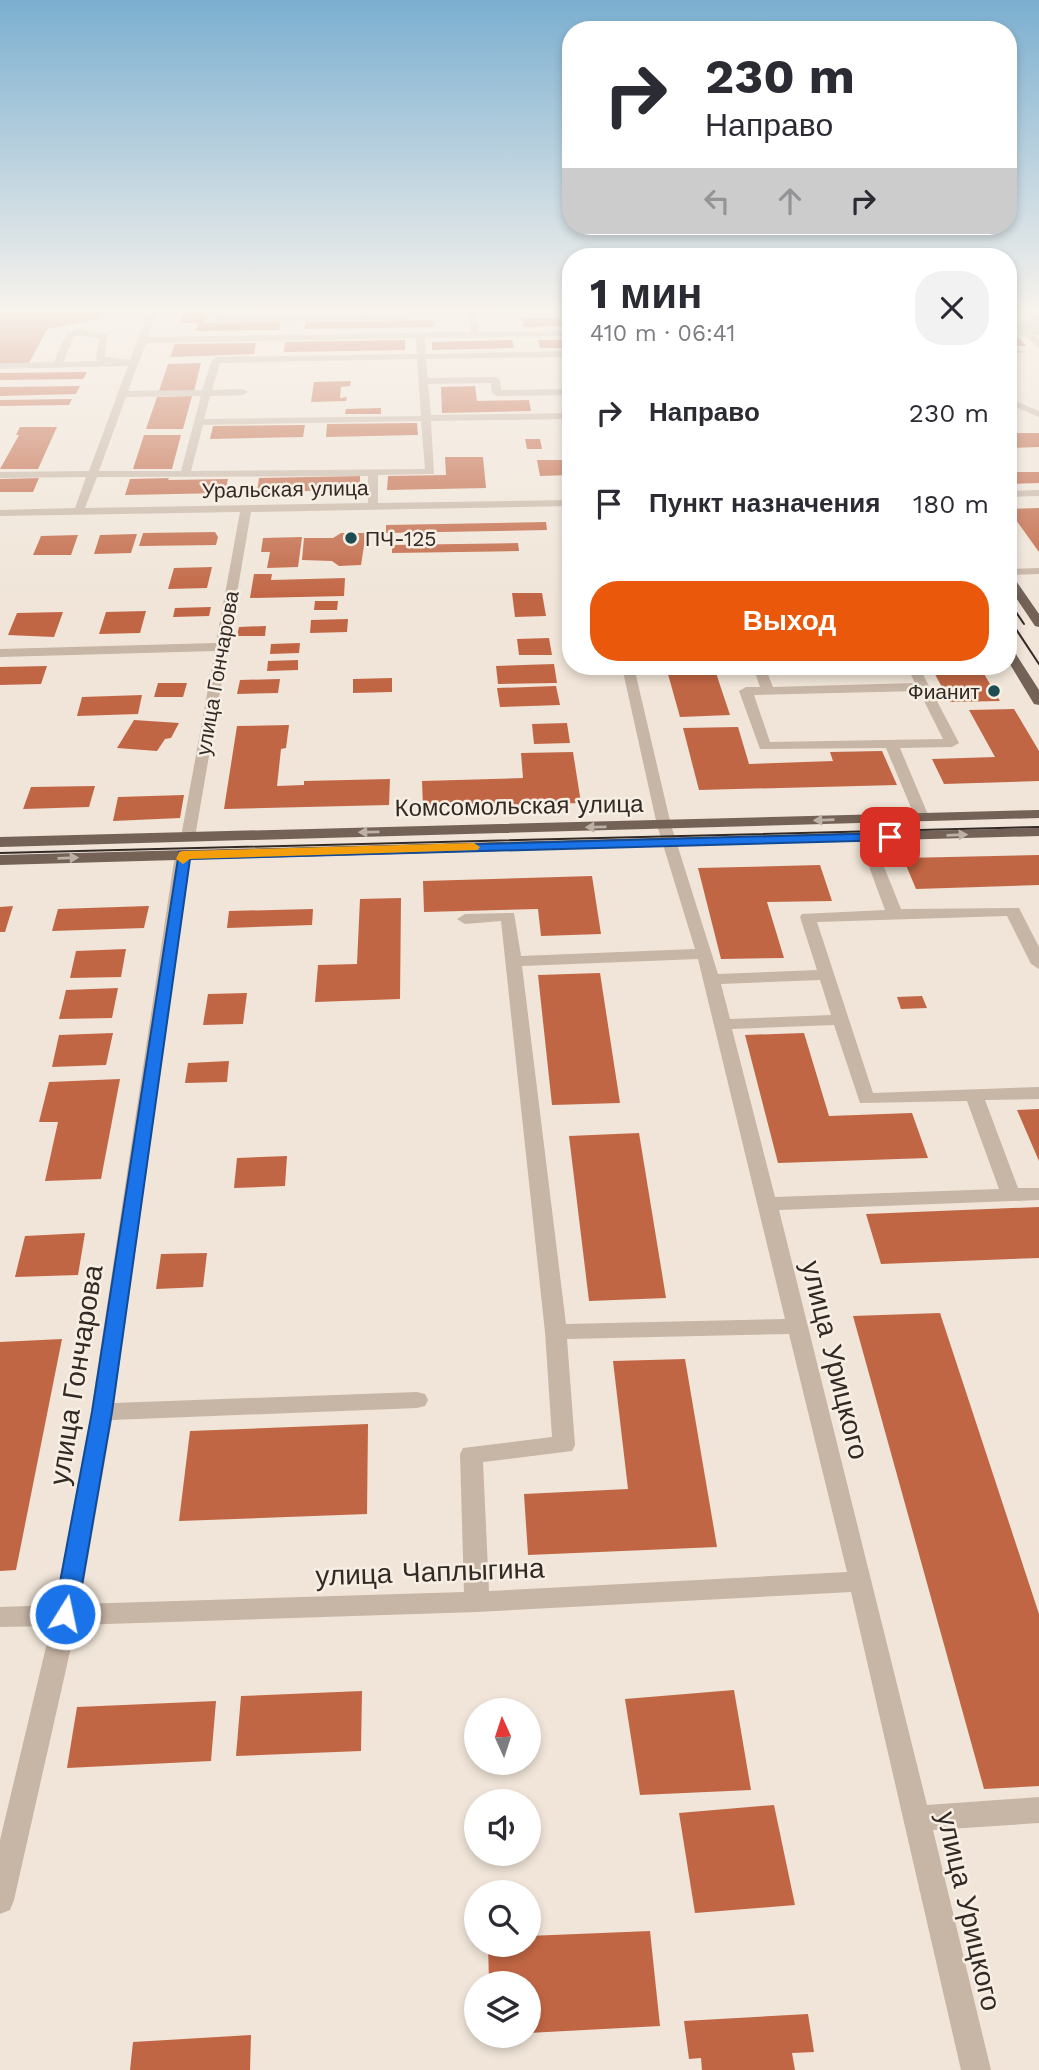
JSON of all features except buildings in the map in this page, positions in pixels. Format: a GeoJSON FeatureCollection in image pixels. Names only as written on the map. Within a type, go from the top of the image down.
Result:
{"type":"FeatureCollection","features":[{"type":"Feature","properties":{"kind":"main road"},"geometry":{"type":"LineString","coordinates":[[1017,588],[1039,623]]}},
{"type":"Feature","properties":{"kind":"main road"},"geometry":{"type":"LineString","coordinates":[[1017,666],[1039,701]]}},
{"type":"Feature","properties":{"kind":"main road","name":"Комсомольская улица"},"geometry":{"type":"LineString","coordinates":[[0,860],[186,846],[667,833],[922,817],[1039,814]]}},
{"type":"Feature","properties":{"kind":"main road","name":"Комсомольская улица"},"geometry":{"type":"LineString","coordinates":[[667,833],[864,838],[1039,832]]}},
{"type":"Feature","properties":{"kind":"main road","name":"Комсомольская улица"},"geometry":{"type":"LineString","coordinates":[[0,842],[186,846]]}},
{"type":"Feature","properties":{"kind":"street"},"geometry":{"type":"LineString","coordinates":[[79,511],[118,405]]}},
{"type":"Feature","properties":{"kind":"street"},"geometry":{"type":"LineString","coordinates":[[204,405],[185,476],[430,472],[427,405]]}},
{"type":"Feature","properties":{"kind":"street"},"geometry":{"type":"LineString","coordinates":[[1017,405],[1039,414]]}},
{"type":"Feature","properties":{"kind":"street"},"geometry":{"type":"LineString","coordinates":[[200,422],[562,416]]}},
{"type":"Feature","properties":{"kind":"street"},"geometry":{"type":"LineString","coordinates":[[0,475],[186,472]]}},
{"type":"Feature","properties":{"kind":"street"},"geometry":{"type":"LineString","coordinates":[[373,473],[373,507]]}},
{"type":"Feature","properties":{"kind":"street"},"geometry":{"type":"LineString","coordinates":[[1017,494],[1039,494]]}},
{"type":"Feature","properties":{"kind":"street","name":"Уральская улица"},"geometry":{"type":"LineString","coordinates":[[0,513],[562,503]]}},
{"type":"Feature","properties":{"kind":"street","name":"улица Гончарова"},"geometry":{"type":"LineString","coordinates":[[0,1900],[65,1614],[102,1412],[186,846],[246,509]]}},
{"type":"Feature","properties":{"kind":"street"},"geometry":{"type":"LineString","coordinates":[[1017,573],[1039,571]]}},
{"type":"Feature","properties":{"kind":"street"},"geometry":{"type":"LineString","coordinates":[[0,653],[222,646]]}},
{"type":"Feature","properties":{"kind":"street","name":"улица Урицкого"},"geometry":{"type":"LineString","coordinates":[[630,675],[667,833],[705,954],[861,1581],[976,2070]]}},
{"type":"Feature","properties":{"kind":"street"},"geometry":{"type":"LineString","coordinates":[[762,675],[768,691]]}},
{"type":"Feature","properties":{"kind":"street"},"geometry":{"type":"LineString","coordinates":[[917,675],[953,743],[765,746],[746,691],[923,687]]}},
{"type":"Feature","properties":{"kind":"street"},"geometry":{"type":"LineString","coordinates":[[891,744],[922,817]]}},
{"type":"Feature","properties":{"kind":"street"},"geometry":{"type":"LineString","coordinates":[[864,838],[895,915]]}},
{"type":"Feature","properties":{"kind":"street"},"geometry":{"type":"LineString","coordinates":[[1039,964],[1013,911],[808,917],[866,1099],[1039,1093]]}},
{"type":"Feature","properties":{"kind":"street"},"geometry":{"type":"LineString","coordinates":[[465,919],[508,916],[556,1332],[564,1445],[471,1454],[477,1602]]}},
{"type":"Feature","properties":{"kind":"street"},"geometry":{"type":"LineString","coordinates":[[512,961],[705,954]]}},
{"type":"Feature","properties":{"kind":"street"},"geometry":{"type":"LineString","coordinates":[[711,979],[827,975]]}},
{"type":"Feature","properties":{"kind":"street"},"geometry":{"type":"LineString","coordinates":[[721,1024],[841,1020]]}},
{"type":"Feature","properties":{"kind":"street"},"geometry":{"type":"LineString","coordinates":[[974,1095],[1011,1195]]}},
{"type":"Feature","properties":{"kind":"street"},"geometry":{"type":"LineString","coordinates":[[765,1203],[1039,1194]]}},
{"type":"Feature","properties":{"kind":"street"},"geometry":{"type":"LineString","coordinates":[[556,1332],[796,1326]]}},
{"type":"Feature","properties":{"kind":"street"},"geometry":{"type":"LineString","coordinates":[[102,1412],[417,1400]]}},
{"type":"Feature","properties":{"kind":"street","name":"улица Чаплыгина"},"geometry":{"type":"LineString","coordinates":[[0,1617],[477,1602],[861,1581]]}},
{"type":"Feature","properties":{"kind":"street"},"geometry":{"type":"LineString","coordinates":[[917,1818],[1039,1810]]}},
{"type":"Feature","properties":{"kind":"tram line"},"geometry":{"type":"LineString","coordinates":[[1017,614],[1024,624]]}},
{"type":"Feature","properties":{"kind":"tram line"},"geometry":{"type":"LineString","coordinates":[[1017,631],[1039,664]]}},
{"type":"Feature","properties":{"kind":"tram line"},"geometry":{"type":"LineString","coordinates":[[0,853],[1039,827]]}},
{"type":"Feature","properties":{"kind":"slow traffic"},"geometry":{"type":"LineString","coordinates":[[183,859],[183,855],[474,847]]}},
{"type":"Feature","properties":{"kind":"place","name":"ПЧ-125"},"geometry":{"type":"Point","coordinates":[351,538]}},
{"type":"Feature","properties":{"kind":"place","name":"Фианит"},"geometry":{"type":"Point","coordinates":[994,691]}},
{"type":"Feature","properties":{"kind":"route"},"geometry":{"type":"LineString","coordinates":[[65,1614],[102,1412],[183,855],[890,837]]}}]}
